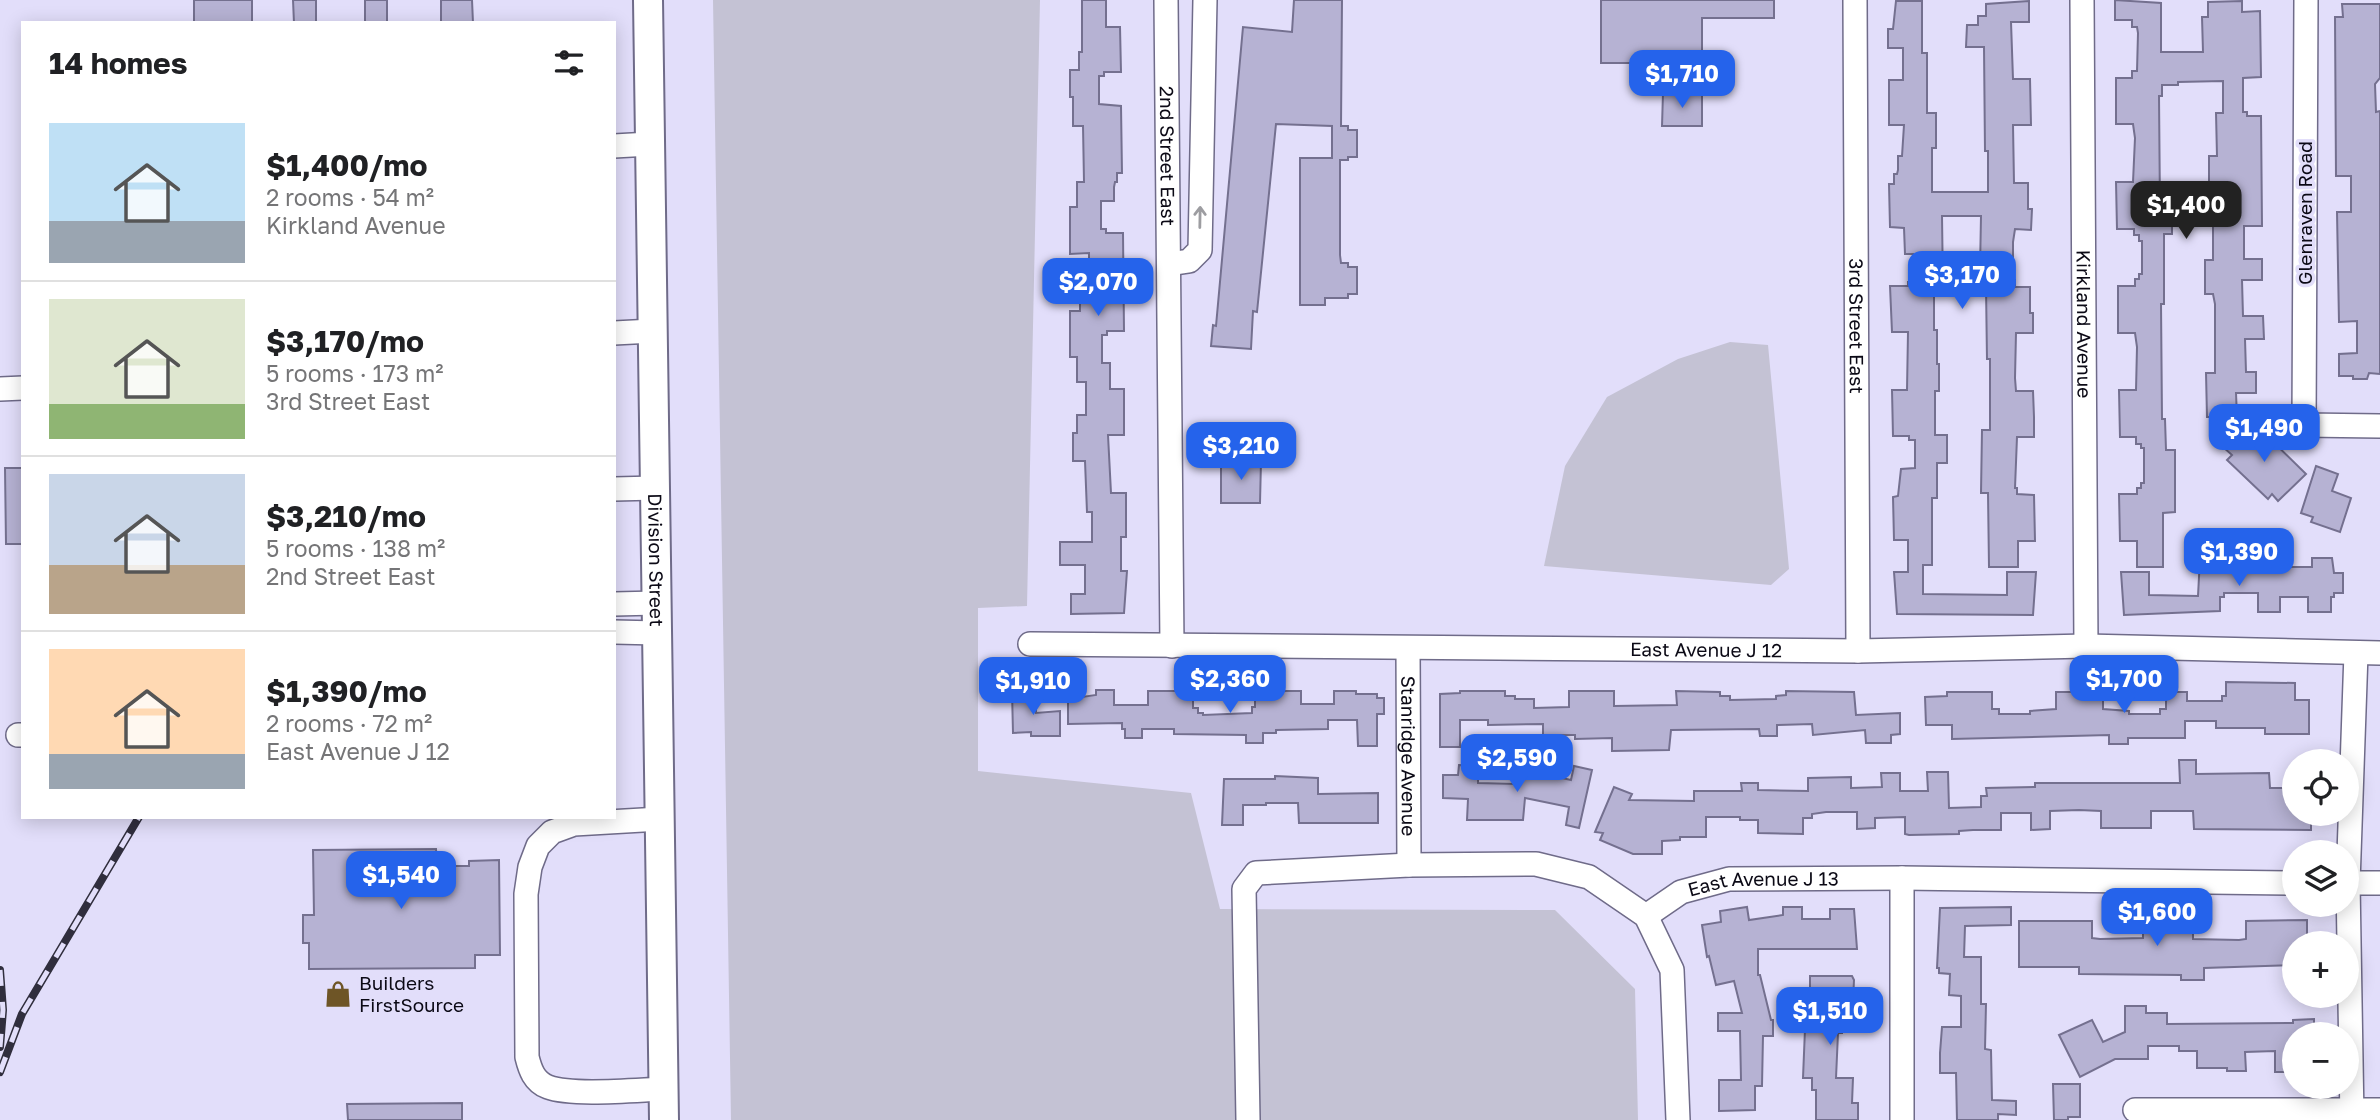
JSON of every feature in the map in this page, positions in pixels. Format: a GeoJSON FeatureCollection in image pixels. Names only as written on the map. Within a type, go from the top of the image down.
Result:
{"type":"FeatureCollection","features":[{"type":"Feature","properties":{"kind":"main road","name":"Division Street"},"geometry":{"type":"LineString","coordinates":[[649,0],[664,1120]]}},
{"type":"Feature","properties":{"kind":"street","name":"2nd Street East"},"geometry":{"type":"LineString","coordinates":[[1166,0],[1172,646]]}},
{"type":"Feature","properties":{"kind":"street"},"geometry":{"type":"LineString","coordinates":[[1169,264],[1189,261],[1200,250],[1205,0]]}},
{"type":"Feature","properties":{"kind":"street","name":"Kirkland Avenue"},"geometry":{"type":"LineString","coordinates":[[2082,0],[2086,646]]}},
{"type":"Feature","properties":{"kind":"street","name":"Glenraven Road"},"geometry":{"type":"LineString","coordinates":[[2306,0],[2304,425],[2380,426]]}},
{"type":"Feature","properties":{"kind":"street","name":"3rd Street East"},"geometry":{"type":"LineString","coordinates":[[1853,1],[1858,651]]}},
{"type":"Feature","properties":{"kind":"street"},"geometry":{"type":"LineString","coordinates":[[616,146],[650,144]]}},
{"type":"Feature","properties":{"kind":"street"},"geometry":{"type":"LineString","coordinates":[[616,332],[653,331]]}},
{"type":"Feature","properties":{"kind":"street"},"geometry":{"type":"LineString","coordinates":[[0,389],[21,388]]}},
{"type":"Feature","properties":{"kind":"street"},"geometry":{"type":"LineString","coordinates":[[616,489],[656,488]]}},
{"type":"Feature","properties":{"kind":"street"},"geometry":{"type":"LineString","coordinates":[[616,604],[657,603]]}},
{"type":"Feature","properties":{"kind":"street"},"geometry":{"type":"LineString","coordinates":[[616,632],[657,633]]}},
{"type":"Feature","properties":{"kind":"street","name":"East Avenue J 12"},"geometry":{"type":"LineString","coordinates":[[1030,644],[1858,651],[2086,646],[2380,653]]}},
{"type":"Feature","properties":{"kind":"street","name":"Stanridge Avenue"},"geometry":{"type":"LineString","coordinates":[[1408,648],[1409,865]]}},
{"type":"Feature","properties":{"kind":"street"},"geometry":{"type":"LineString","coordinates":[[2349,840],[2356,653]]}},
{"type":"Feature","properties":{"kind":"street"},"geometry":{"type":"LineString","coordinates":[[660,819],[574,824],[552,832],[538,846],[530,867],[526,894],[527,1057],[532,1075],[546,1087],[568,1090],[664,1089]]}},
{"type":"Feature","properties":{"kind":"street"},"geometry":{"type":"LineString","coordinates":[[1248,1120],[1244,888],[1256,873],[1409,865],[1536,864],[1589,877],[1646,916],[1672,970],[1678,1120]]}},
{"type":"Feature","properties":{"kind":"street"},"geometry":{"type":"LineString","coordinates":[[1902,878],[1902,1120]]}},
{"type":"Feature","properties":{"kind":"street","name":"East Avenue J 13"},"geometry":{"type":"LineString","coordinates":[[1646,916],[1681,892],[1729,879],[1902,878],[2282,883]]}},
{"type":"Feature","properties":{"kind":"street"},"geometry":{"type":"LineString","coordinates":[[2359,883],[2380,883]]}},
{"type":"Feature","properties":{"kind":"street"},"geometry":{"type":"LineString","coordinates":[[2348,917],[2352,1114]]}},
{"type":"Feature","properties":{"kind":"street"},"geometry":{"type":"LineString","coordinates":[[2135,1110],[2352,1114],[2380,1110]]}},
{"type":"Feature","properties":{"kind":"shaded area"},"geometry":{"type":"Polygon","coordinates":[[[713,0],[1040,0],[1027,606],[978,608],[978,771],[1191,793],[1220,909],[1555,910],[1635,989],[1638,1120],[731,1120],[713,0]]]}},
{"type":"Feature","properties":{"kind":"shaded area"},"geometry":{"type":"Polygon","coordinates":[[[1730,342],[1768,345],[1789,569],[1771,585],[1544,566],[1565,466],[1607,397],[1678,359],[1730,342]]]}},
{"type":"Feature","properties":{"kind":"building"},"geometry":{"type":"Polygon","coordinates":[[[194,0],[252,0],[252,21],[194,21],[194,0]]]}},
{"type":"Feature","properties":{"kind":"building"},"geometry":{"type":"Polygon","coordinates":[[[293,0],[316,0],[316,21],[294,21],[293,0]]]}},
{"type":"Feature","properties":{"kind":"building"},"geometry":{"type":"Polygon","coordinates":[[[365,0],[387,0],[387,21],[365,21],[365,0]]]}},
{"type":"Feature","properties":{"kind":"building"},"geometry":{"type":"Polygon","coordinates":[[[441,0],[472,0],[473,21],[441,21],[441,0]]]}},
{"type":"Feature","properties":{"kind":"building"},"geometry":{"type":"Polygon","coordinates":[[[1082,0],[1106,0],[1106,27],[1120,27],[1121,72],[1104,72],[1104,76],[1099,76],[1099,104],[1121,106],[1122,173],[1117,173],[1114,201],[1101,201],[1101,229],[1106,229],[1106,233],[1123,233],[1124,331],[1107,331],[1107,335],[1102,335],[1102,363],[1110,363],[1110,389],[1124,389],[1124,435],[1108,435],[1111,493],[1126,493],[1126,537],[1121,537],[1121,571],[1127,571],[1124,613],[1071,614],[1071,594],[1085,594],[1085,565],[1060,565],[1060,542],[1092,542],[1092,512],[1087,512],[1085,461],[1073,461],[1073,433],[1077,433],[1077,415],[1086,415],[1086,382],[1077,382],[1077,357],[1070,357],[1070,311],[1080,311],[1080,287],[1089,287],[1089,253],[1070,254],[1070,207],[1077,207],[1077,182],[1084,182],[1083,126],[1073,126],[1073,97],[1070,97],[1070,70],[1079,70],[1079,52],[1082,52],[1082,0]]]}},
{"type":"Feature","properties":{"kind":"building"},"geometry":{"type":"Polygon","coordinates":[[[1294,0],[1342,0],[1341,126],[1348,126],[1348,130],[1357,130],[1357,157],[1340,160],[1340,255],[1341,263],[1348,263],[1348,267],[1357,267],[1357,294],[1348,294],[1348,298],[1325,298],[1325,305],[1300,305],[1300,158],[1332,158],[1332,126],[1276,124],[1257,312],[1253,311],[1251,349],[1211,346],[1213,325],[1216,326],[1243,27],[1292,32],[1294,0]]]}},
{"type":"Feature","properties":{"kind":"building"},"geometry":{"type":"Polygon","coordinates":[[[1601,0],[1774,0],[1774,18],[1702,18],[1702,63],[1601,63],[1601,0]]]}},
{"type":"Feature","properties":{"kind":"building"},"geometry":{"type":"Polygon","coordinates":[[[2115,0],[2161,3],[2161,52],[2203,52],[2202,17],[2208,17],[2208,2],[2242,1],[2242,12],[2260,11],[2261,77],[2243,78],[2243,112],[2247,112],[2247,116],[2261,116],[2262,226],[2244,226],[2244,259],[2262,259],[2262,280],[2242,280],[2243,316],[2263,316],[2264,339],[2245,339],[2246,372],[2256,372],[2256,393],[2236,393],[2237,417],[2207,417],[2206,373],[2215,373],[2215,304],[2213,294],[2205,294],[2205,260],[2213,260],[2213,186],[2209,186],[2209,156],[2217,156],[2216,113],[2223,113],[2223,81],[2162,85],[2162,96],[2159,96],[2160,211],[2172,212],[2172,234],[2164,234],[2164,304],[2161,304],[2162,419],[2165,419],[2166,450],[2175,450],[2175,512],[2163,513],[2163,567],[2137,567],[2137,541],[2120,541],[2119,494],[2137,494],[2137,488],[2141,488],[2141,483],[2144,483],[2144,448],[2141,448],[2141,444],[2136,444],[2136,437],[2120,437],[2119,390],[2136,390],[2137,347],[2135,333],[2118,333],[2118,286],[2135,286],[2135,279],[2139,279],[2139,274],[2142,274],[2142,241],[2139,241],[2139,235],[2134,235],[2134,229],[2117,229],[2116,182],[2133,182],[2135,138],[2133,124],[2116,124],[2116,78],[2132,78],[2132,71],[2137,71],[2138,33],[2137,27],[2132,27],[2132,20],[2115,20],[2115,0]]]}},
{"type":"Feature","properties":{"kind":"building"},"geometry":{"type":"Polygon","coordinates":[[[1896,1],[1922,1],[1922,53],[1927,53],[1927,113],[1936,113],[1936,148],[1932,148],[1932,192],[1988,192],[1984,47],[1966,47],[1967,25],[1978,25],[1978,16],[1986,16],[1986,4],[2029,1],[2029,22],[2011,22],[2013,79],[2030,79],[2031,125],[2013,125],[2014,183],[2028,183],[2028,209],[2032,209],[2031,230],[2015,229],[2013,280],[2015,287],[2030,287],[2033,333],[2016,333],[2015,378],[2016,391],[2033,391],[2034,437],[2017,437],[2015,488],[2017,494],[2034,495],[2035,541],[2018,541],[2018,567],[1989,567],[1988,493],[1981,493],[1982,430],[1990,430],[1990,359],[1987,359],[1986,287],[1977,287],[1981,216],[1942,216],[1943,288],[1934,288],[1934,330],[1937,330],[1939,364],[1939,391],[1935,391],[1935,435],[1947,435],[1947,463],[1937,463],[1937,498],[1932,498],[1932,565],[1923,565],[1923,594],[2007,595],[2007,572],[2036,572],[2033,615],[1897,614],[1894,572],[1908,572],[1908,540],[1894,540],[1893,497],[1898,496],[1901,469],[1915,468],[1915,440],[1909,440],[1909,436],[1893,436],[1892,390],[1907,390],[1908,332],[1892,332],[1890,286],[1908,286],[1908,282],[1913,282],[1913,254],[1905,254],[1904,228],[1890,227],[1889,184],[1894,184],[1898,156],[1902,156],[1904,125],[1889,125],[1889,80],[1903,80],[1903,48],[1888,48],[1888,29],[1893,29],[1896,1]]]}},
{"type":"Feature","properties":{"kind":"building"},"geometry":{"type":"Polygon","coordinates":[[[2342,4],[2380,4],[2380,78],[2375,84],[2376,112],[2380,111],[2380,374],[2369,373],[2367,379],[2339,376],[2339,354],[2357,353],[2357,321],[2339,322],[2337,212],[2351,212],[2351,176],[2336,176],[2335,17],[2343,17],[2342,4]]]}},
{"type":"Feature","properties":{"kind":"building"},"geometry":{"type":"Polygon","coordinates":[[[1663,93],[1702,93],[1702,126],[1662,126],[1663,93]]]}},
{"type":"Feature","properties":{"kind":"building"},"geometry":{"type":"Polygon","coordinates":[[[2240,429],[2251,440],[2261,430],[2306,474],[2278,501],[2272,494],[2268,499],[2227,460],[2232,455],[2223,447],[2240,429]]]}},
{"type":"Feature","properties":{"kind":"building"},"geometry":{"type":"Polygon","coordinates":[[[1221,461],[1261,461],[1260,503],[1221,503],[1221,461]]]}},
{"type":"Feature","properties":{"kind":"building"},"geometry":{"type":"Polygon","coordinates":[[[2316,466],[2338,474],[2332,491],[2351,498],[2340,532],[2311,522],[2313,517],[2301,513],[2316,466]]]}},
{"type":"Feature","properties":{"kind":"building"},"geometry":{"type":"Polygon","coordinates":[[[5,468],[21,468],[21,544],[6,544],[5,468]]]}},
{"type":"Feature","properties":{"kind":"building"},"geometry":{"type":"Polygon","coordinates":[[[2200,558],[2221,558],[2223,573],[2258,573],[2258,567],[2264,567],[2264,558],[2279,558],[2279,567],[2312,567],[2312,558],[2332,558],[2334,573],[2343,573],[2343,593],[2334,593],[2334,597],[2331,597],[2331,612],[2308,612],[2308,597],[2280,597],[2280,612],[2258,612],[2258,593],[2224,593],[2224,597],[2220,597],[2220,611],[2124,615],[2121,572],[2149,572],[2149,595],[2198,596],[2200,558]]]}},
{"type":"Feature","properties":{"kind":"building"},"geometry":{"type":"Polygon","coordinates":[[[2226,682],[2295,683],[2295,700],[2309,700],[2309,734],[2265,734],[2265,728],[2216,728],[2216,721],[2185,721],[2185,738],[2128,738],[2128,744],[2109,744],[2109,735],[1952,739],[1952,725],[1926,725],[1925,697],[1947,696],[1947,692],[1992,692],[1992,709],[1999,709],[1999,714],[2030,714],[2030,711],[2056,709],[2056,692],[2103,692],[2103,709],[2129,711],[2129,714],[2160,714],[2160,709],[2166,709],[2166,692],[2187,692],[2187,701],[2222,701],[2222,696],[2226,696],[2226,682]]]}},
{"type":"Feature","properties":{"kind":"building"},"geometry":{"type":"Polygon","coordinates":[[[1096,690],[1114,690],[1114,705],[1148,705],[1148,691],[1193,691],[1193,708],[1198,708],[1198,713],[1203,715],[1252,713],[1252,707],[1255,707],[1255,691],[1301,691],[1301,704],[1334,704],[1334,691],[1356,691],[1356,694],[1377,694],[1377,698],[1384,698],[1384,714],[1377,714],[1377,746],[1358,746],[1357,720],[1328,720],[1328,729],[1276,730],[1276,733],[1263,733],[1263,743],[1246,743],[1246,735],[1174,734],[1174,729],[1142,729],[1142,738],[1125,738],[1122,723],[1068,724],[1068,699],[1096,695],[1096,690]]]}},
{"type":"Feature","properties":{"kind":"building"},"geometry":{"type":"Polygon","coordinates":[[[1012,691],[1032,691],[1032,707],[1036,707],[1036,713],[1060,711],[1060,736],[1031,736],[1031,732],[1013,733],[1012,691]]]}},
{"type":"Feature","properties":{"kind":"building"},"geometry":{"type":"Polygon","coordinates":[[[1505,691],[1505,696],[1515,696],[1515,699],[1534,699],[1534,708],[1569,707],[1569,691],[1614,691],[1614,706],[1677,705],[1676,691],[1720,692],[1720,696],[1730,696],[1730,700],[1776,699],[1776,696],[1786,695],[1786,691],[1854,692],[1856,715],[1900,713],[1900,734],[1891,735],[1891,743],[1866,743],[1865,730],[1813,735],[1812,724],[1777,725],[1777,736],[1760,736],[1759,729],[1671,730],[1669,750],[1612,751],[1612,738],[1575,739],[1575,735],[1543,735],[1543,724],[1488,725],[1488,720],[1460,720],[1460,747],[1440,747],[1440,694],[1505,691]]]}},
{"type":"Feature","properties":{"kind":"building"},"geometry":{"type":"Polygon","coordinates":[[[2179,760],[2196,760],[2196,774],[2269,773],[2270,788],[2282,788],[2282,826],[2311,826],[2311,830],[2194,829],[2193,811],[2151,811],[2151,828],[2101,828],[2101,811],[2079,810],[2050,811],[2050,829],[2031,830],[2031,813],[2001,813],[2001,830],[1909,835],[1905,834],[1905,817],[1875,818],[1875,828],[1857,829],[1857,812],[1826,812],[1812,814],[1812,818],[1803,818],[1803,834],[1758,833],[1758,820],[1706,817],[1706,837],[1680,837],[1680,840],[1662,841],[1662,854],[1633,854],[1600,840],[1603,833],[1595,832],[1614,787],[1632,794],[1629,800],[1694,801],[1694,791],[1742,791],[1741,783],[1758,783],[1758,790],[1808,791],[1808,778],[1851,777],[1851,788],[1882,787],[1881,773],[1900,773],[1900,791],[1928,791],[1927,772],[1948,772],[1949,808],[1981,807],[1981,796],[1987,796],[1986,788],[2035,787],[2035,783],[2180,783],[2179,760]]]}},
{"type":"Feature","properties":{"kind":"building"},"geometry":{"type":"Polygon","coordinates":[[[1459,765],[1478,766],[1478,783],[1516,784],[1517,777],[1553,776],[1571,780],[1574,766],[1592,770],[1579,828],[1566,825],[1569,807],[1525,798],[1523,820],[1467,820],[1468,799],[1443,798],[1443,775],[1458,775],[1459,765]]]}},
{"type":"Feature","properties":{"kind":"building"},"geometry":{"type":"Polygon","coordinates":[[[1275,776],[1318,778],[1318,794],[1378,793],[1378,823],[1299,823],[1298,803],[1266,803],[1243,805],[1243,825],[1222,825],[1224,779],[1275,779],[1275,776]]]}},
{"type":"Feature","properties":{"kind":"building"},"geometry":{"type":"Polygon","coordinates":[[[436,849],[437,866],[469,866],[469,861],[499,860],[500,955],[475,955],[475,968],[309,969],[309,943],[303,943],[303,915],[314,915],[313,850],[436,849]]]}},
{"type":"Feature","properties":{"kind":"building"},"geometry":{"type":"Polygon","coordinates":[[[1747,907],[1749,920],[1783,915],[1783,907],[1802,907],[1802,919],[1830,919],[1830,909],[1854,909],[1857,949],[1758,949],[1758,975],[1773,1020],[1773,1036],[1763,1036],[1762,1086],[1755,1086],[1755,1110],[1719,1111],[1719,1080],[1741,1080],[1740,1031],[1718,1031],[1718,1013],[1742,1013],[1734,981],[1716,985],[1709,956],[1707,957],[1702,925],[1721,922],[1720,911],[1747,907]]]}},
{"type":"Feature","properties":{"kind":"building"},"geometry":{"type":"Polygon","coordinates":[[[2011,907],[2011,925],[1965,926],[1964,957],[1981,957],[1981,1004],[1986,1004],[1985,1049],[1991,1050],[1992,1100],[2016,1101],[2016,1115],[1998,1114],[1998,1120],[1957,1120],[1956,1073],[1940,1073],[1940,1053],[1942,1027],[1961,1027],[1961,996],[1949,995],[1950,974],[1939,973],[1937,968],[1940,908],[2011,907]]]}},
{"type":"Feature","properties":{"kind":"building"},"geometry":{"type":"Polygon","coordinates":[[[2307,920],[2307,931],[2282,931],[2282,965],[2204,968],[2204,980],[2181,980],[2181,975],[2079,974],[2079,967],[2019,967],[2019,921],[2092,921],[2092,938],[2100,939],[2143,938],[2143,921],[2193,921],[2193,939],[2239,940],[2246,939],[2246,921],[2307,920]]]}},
{"type":"Feature","properties":{"kind":"building"},"geometry":{"type":"Polygon","coordinates":[[[1810,976],[1852,976],[1854,980],[1853,1002],[1857,1002],[1857,1024],[1842,1024],[1842,1033],[1838,1033],[1836,1078],[1853,1078],[1852,1103],[1858,1103],[1858,1120],[1816,1120],[1816,1090],[1812,1090],[1812,1078],[1803,1078],[1805,1029],[1815,1029],[1815,993],[1810,993],[1810,976]]]}},
{"type":"Feature","properties":{"kind":"building"},"geometry":{"type":"Polygon","coordinates":[[[2125,1006],[2146,1006],[2146,1013],[2167,1013],[2167,1024],[2282,1023],[2282,1072],[2275,1072],[2275,1051],[2245,1052],[2246,1071],[2227,1071],[2227,1068],[2197,1068],[2197,1051],[2179,1051],[2179,1046],[2148,1046],[2148,1059],[2115,1059],[2080,1077],[2059,1035],[2092,1020],[2103,1042],[2125,1032],[2125,1006]]]}},
{"type":"Feature","properties":{"kind":"building"},"geometry":{"type":"Polygon","coordinates":[[[2314,1019],[2314,1022],[2293,1022],[2293,1020],[2314,1019]]]}},
{"type":"Feature","properties":{"kind":"building"},"geometry":{"type":"Polygon","coordinates":[[[2053,1084],[2080,1084],[2080,1117],[2054,1120],[2053,1084]]]}},
{"type":"Feature","properties":{"kind":"building"},"geometry":{"type":"Polygon","coordinates":[[[462,1103],[462,1120],[348,1120],[347,1104],[462,1103]]]}},
{"type":"Feature","properties":{"kind":"railway"},"geometry":{"type":"LineString","coordinates":[[0,1072],[22,1014],[138,819]]}},
{"type":"Feature","properties":{"kind":"railway"},"geometry":{"type":"LineString","coordinates":[[0,970],[3,1010],[0,1047]]}},
{"type":"Feature","properties":{"kind":"place","name":"Builders FirstSource"},"geometry":{"type":"Point","coordinates":[338,994]}}]}
